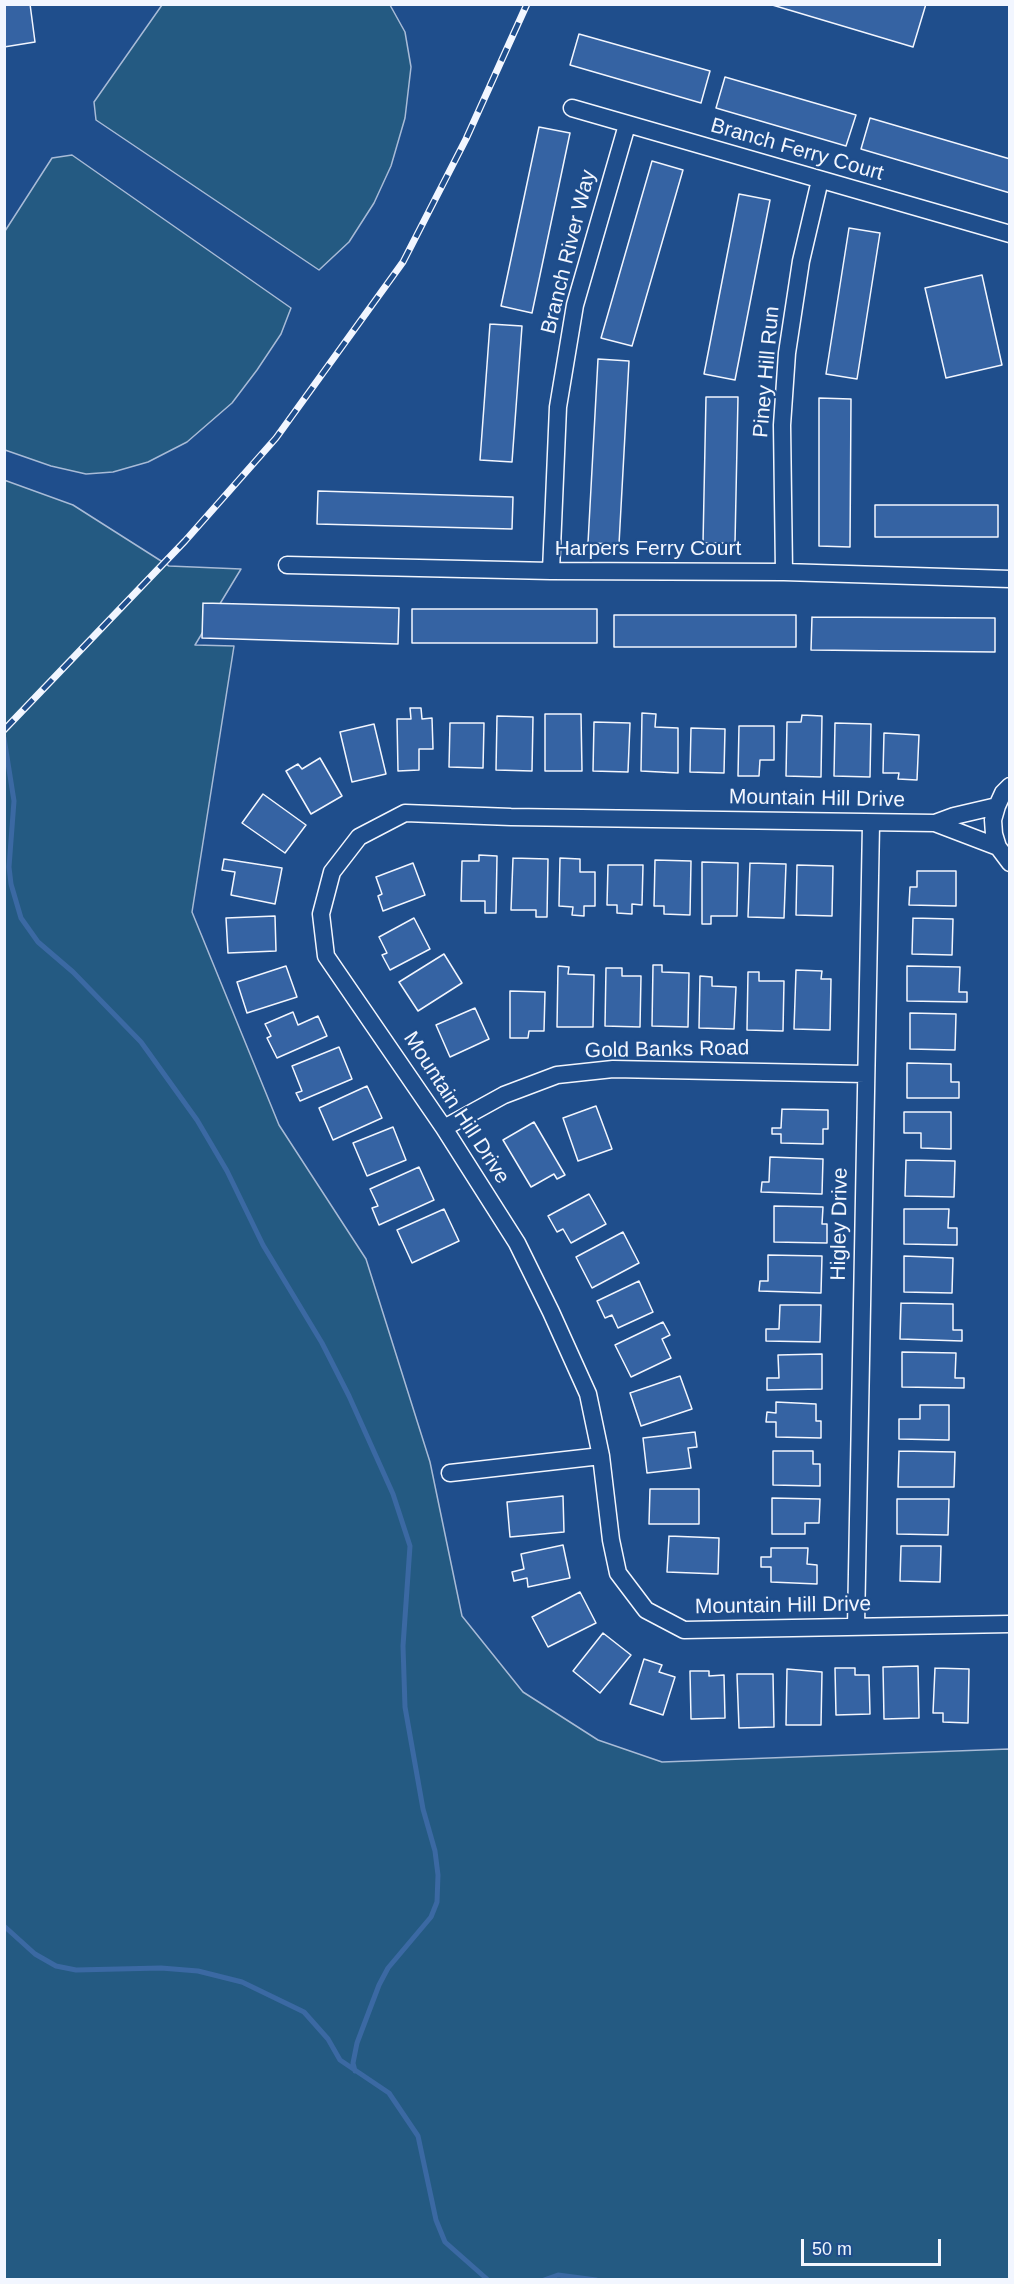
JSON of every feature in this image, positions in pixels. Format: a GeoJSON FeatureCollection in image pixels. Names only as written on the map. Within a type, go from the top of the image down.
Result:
{"type":"FeatureCollection","features":[{"type":"Feature","properties":{"kind":"street","name":"Branch Ferry Court"},"geometry":{"type":"LineString","coordinates":[[572,108],[1010,234]]}},
{"type":"Feature","properties":{"kind":"street","name":"Branch River Way"},"geometry":{"type":"LineString","coordinates":[[551,571],[558,407],[574,305],[627,125]]}},
{"type":"Feature","properties":{"kind":"street","name":"Piney Hill Run"},"geometry":{"type":"LineString","coordinates":[[784,572],[782,425],[787,354],[801,261],[820,180]]}},
{"type":"Feature","properties":{"kind":"street","name":"Harpers Ferry Court"},"geometry":{"type":"LineString","coordinates":[[287,565],[551,571],[784,572],[1010,579]]}},
{"type":"Feature","properties":{"kind":"street"},"geometry":{"type":"LineString","coordinates":[[1010,786],[1003,793],[993,819],[998,847],[1010,863]]}},
{"type":"Feature","properties":{"kind":"street","name":"Mountain Hill Drive"},"geometry":{"type":"LineString","coordinates":[[997,806],[935,823],[871,824],[405,813],[360,837],[332,872],[321,914],[326,956],[444,1128],[517,1243],[551,1312],[588,1394],[601,1456],[611,1540],[618,1574],[646,1610],[684,1630],[1010,1624]]}},
{"type":"Feature","properties":{"kind":"street","name":"Mountain Hill Drive"},"geometry":{"type":"LineString","coordinates":[[935,823],[998,847]]}},
{"type":"Feature","properties":{"kind":"street","name":"Higley Drive"},"geometry":{"type":"LineString","coordinates":[[856,1626],[871,824]]}},
{"type":"Feature","properties":{"kind":"street","name":"Gold Banks Road"},"geometry":{"type":"LineString","coordinates":[[444,1128],[504,1095],[557,1075],[613,1069],[865,1074]]}},
{"type":"Feature","properties":{"kind":"street"},"geometry":{"type":"LineString","coordinates":[[450,1473],[601,1456]]}},
{"type":"Feature","properties":{"kind":"shaded area"},"geometry":{"type":"Polygon","coordinates":[[[162,5],[390,5],[405,32],[411,67],[405,118],[391,166],[374,203],[349,242],[319,270],[96,120],[94,102],[162,5]]]}},
{"type":"Feature","properties":{"kind":"shaded area"},"geometry":{"type":"Polygon","coordinates":[[[72,155],[291,308],[281,334],[232,403],[187,442],[148,462],[113,472],[86,474],[51,466],[5,450],[5,231],[52,158],[72,155]]]}},
{"type":"Feature","properties":{"kind":"shaded area"},"geometry":{"type":"Polygon","coordinates":[[[4,480],[73,505],[169,566],[241,569],[195,645],[234,646],[192,912],[279,1125],[366,1259],[430,1462],[462,1616],[523,1692],[598,1740],[662,1762],[1009,1749],[1009,2279],[5,2279],[4,480]]]}},
{"type":"Feature","properties":{"kind":"building"},"geometry":{"type":"Polygon","coordinates":[[[4,4],[30,4],[35,42],[4,47],[4,4]]]}},
{"type":"Feature","properties":{"kind":"building"},"geometry":{"type":"Polygon","coordinates":[[[769,4],[926,4],[913,47],[769,4]]]}},
{"type":"Feature","properties":{"kind":"building"},"geometry":{"type":"Polygon","coordinates":[[[579,34],[710,71],[701,103],[570,65],[579,34]]]}},
{"type":"Feature","properties":{"kind":"building"},"geometry":{"type":"Polygon","coordinates":[[[725,77],[856,115],[846,146],[716,108],[725,77]]]}},
{"type":"Feature","properties":{"kind":"building"},"geometry":{"type":"Polygon","coordinates":[[[870,118],[1010,159],[1010,193],[861,149],[870,118]]]}},
{"type":"Feature","properties":{"kind":"building"},"geometry":{"type":"Polygon","coordinates":[[[539,127],[570,133],[532,313],[501,306],[539,127]]]}},
{"type":"Feature","properties":{"kind":"building"},"geometry":{"type":"Polygon","coordinates":[[[652,161],[683,170],[632,346],[601,338],[652,161]]]}},
{"type":"Feature","properties":{"kind":"building"},"geometry":{"type":"Polygon","coordinates":[[[739,194],[770,200],[735,380],[704,374],[739,194]]]}},
{"type":"Feature","properties":{"kind":"building"},"geometry":{"type":"Polygon","coordinates":[[[849,228],[880,233],[857,379],[826,374],[849,228]]]}},
{"type":"Feature","properties":{"kind":"building"},"geometry":{"type":"Polygon","coordinates":[[[982,275],[1002,365],[946,378],[925,288],[982,275]]]}},
{"type":"Feature","properties":{"kind":"building"},"geometry":{"type":"Polygon","coordinates":[[[490,324],[522,326],[512,462],[480,460],[490,324]]]}},
{"type":"Feature","properties":{"kind":"building"},"geometry":{"type":"Polygon","coordinates":[[[598,359],[629,361],[619,544],[588,543],[598,359]]]}},
{"type":"Feature","properties":{"kind":"building"},"geometry":{"type":"Polygon","coordinates":[[[706,397],[738,397],[735,543],[703,543],[706,397]]]}},
{"type":"Feature","properties":{"kind":"building"},"geometry":{"type":"Polygon","coordinates":[[[819,398],[851,399],[850,547],[819,546],[819,398]]]}},
{"type":"Feature","properties":{"kind":"building"},"geometry":{"type":"Polygon","coordinates":[[[318,491],[513,497],[512,529],[317,524],[318,491]]]}},
{"type":"Feature","properties":{"kind":"building"},"geometry":{"type":"Polygon","coordinates":[[[875,505],[998,505],[998,537],[875,537],[875,505]]]}},
{"type":"Feature","properties":{"kind":"building"},"geometry":{"type":"Polygon","coordinates":[[[203,603],[399,608],[398,644],[202,638],[203,603]]]}},
{"type":"Feature","properties":{"kind":"building"},"geometry":{"type":"Polygon","coordinates":[[[412,609],[597,609],[597,643],[412,643],[412,609]]]}},
{"type":"Feature","properties":{"kind":"building"},"geometry":{"type":"Polygon","coordinates":[[[614,615],[796,615],[796,647],[614,647],[614,615]]]}},
{"type":"Feature","properties":{"kind":"building"},"geometry":{"type":"Polygon","coordinates":[[[812,617],[995,618],[995,652],[811,650],[812,617]]]}},
{"type":"Feature","properties":{"kind":"building"},"geometry":{"type":"Polygon","coordinates":[[[410,708],[421,708],[422,719],[432,718],[433,749],[419,749],[419,770],[398,771],[397,719],[411,719],[410,708]]]}},
{"type":"Feature","properties":{"kind":"building"},"geometry":{"type":"Polygon","coordinates":[[[642,713],[656,714],[655,727],[678,728],[678,773],[641,771],[642,713]]]}},
{"type":"Feature","properties":{"kind":"building"},"geometry":{"type":"Polygon","coordinates":[[[545,714],[581,714],[582,771],[545,771],[545,714]]]}},
{"type":"Feature","properties":{"kind":"building"},"geometry":{"type":"Polygon","coordinates":[[[802,715],[822,716],[821,777],[786,776],[787,722],[801,722],[802,715]]]}},
{"type":"Feature","properties":{"kind":"building"},"geometry":{"type":"Polygon","coordinates":[[[497,716],[533,717],[532,771],[496,770],[497,716]]]}},
{"type":"Feature","properties":{"kind":"building"},"geometry":{"type":"Polygon","coordinates":[[[594,722],[630,723],[628,772],[593,771],[594,722]]]}},
{"type":"Feature","properties":{"kind":"building"},"geometry":{"type":"Polygon","coordinates":[[[450,723],[484,723],[483,768],[449,767],[450,723]]]}},
{"type":"Feature","properties":{"kind":"building"},"geometry":{"type":"Polygon","coordinates":[[[835,723],[871,724],[870,777],[834,776],[835,723]]]}},
{"type":"Feature","properties":{"kind":"building"},"geometry":{"type":"Polygon","coordinates":[[[374,724],[386,774],[352,782],[340,732],[374,724]]]}},
{"type":"Feature","properties":{"kind":"building"},"geometry":{"type":"Polygon","coordinates":[[[739,726],[774,726],[774,760],[760,760],[759,776],[738,776],[739,726]]]}},
{"type":"Feature","properties":{"kind":"building"},"geometry":{"type":"Polygon","coordinates":[[[691,728],[725,729],[724,773],[690,772],[691,728]]]}},
{"type":"Feature","properties":{"kind":"building"},"geometry":{"type":"Polygon","coordinates":[[[884,733],[919,735],[917,780],[898,779],[899,773],[883,773],[884,733]]]}},
{"type":"Feature","properties":{"kind":"building"},"geometry":{"type":"Polygon","coordinates":[[[320,758],[342,796],[311,814],[286,771],[298,764],[302,769],[320,758]]]}},
{"type":"Feature","properties":{"kind":"building"},"geometry":{"type":"Polygon","coordinates":[[[263,794],[306,825],[285,853],[242,823],[263,794]]]}},
{"type":"Feature","properties":{"kind":"building"},"geometry":{"type":"Polygon","coordinates":[[[479,855],[497,856],[496,913],[485,913],[485,901],[461,901],[462,861],[479,861],[479,855]]]}},
{"type":"Feature","properties":{"kind":"building"},"geometry":{"type":"Polygon","coordinates":[[[513,858],[548,859],[547,917],[536,917],[536,910],[511,910],[513,858]]]}},
{"type":"Feature","properties":{"kind":"building"},"geometry":{"type":"Polygon","coordinates":[[[560,858],[580,859],[580,872],[595,872],[595,906],[584,906],[584,916],[572,915],[573,907],[559,906],[560,858]]]}},
{"type":"Feature","properties":{"kind":"building"},"geometry":{"type":"Polygon","coordinates":[[[224,859],[282,868],[275,904],[231,895],[235,872],[222,870],[224,859]]]}},
{"type":"Feature","properties":{"kind":"building"},"geometry":{"type":"Polygon","coordinates":[[[655,860],[691,861],[690,915],[664,914],[664,906],[654,906],[655,860]]]}},
{"type":"Feature","properties":{"kind":"building"},"geometry":{"type":"Polygon","coordinates":[[[702,862],[738,863],[737,916],[711,916],[711,924],[702,924],[702,862]]]}},
{"type":"Feature","properties":{"kind":"building"},"geometry":{"type":"Polygon","coordinates":[[[413,863],[425,895],[383,911],[378,896],[382,894],[376,877],[413,863]]]}},
{"type":"Feature","properties":{"kind":"building"},"geometry":{"type":"Polygon","coordinates":[[[750,863],[786,864],[784,918],[748,917],[750,863]]]}},
{"type":"Feature","properties":{"kind":"building"},"geometry":{"type":"Polygon","coordinates":[[[608,865],[643,865],[642,905],[632,904],[632,914],[617,913],[617,905],[607,905],[608,865]]]}},
{"type":"Feature","properties":{"kind":"building"},"geometry":{"type":"Polygon","coordinates":[[[797,865],[833,866],[832,916],[796,915],[797,865]]]}},
{"type":"Feature","properties":{"kind":"building"},"geometry":{"type":"Polygon","coordinates":[[[917,871],[956,871],[956,906],[909,905],[910,887],[917,887],[917,871]]]}},
{"type":"Feature","properties":{"kind":"building"},"geometry":{"type":"Polygon","coordinates":[[[275,916],[276,951],[228,953],[226,918],[275,916]]]}},
{"type":"Feature","properties":{"kind":"building"},"geometry":{"type":"Polygon","coordinates":[[[414,918],[430,949],[390,970],[382,955],[387,953],[379,937],[414,918]]]}},
{"type":"Feature","properties":{"kind":"building"},"geometry":{"type":"Polygon","coordinates":[[[913,918],[953,919],[952,955],[912,954],[913,918]]]}},
{"type":"Feature","properties":{"kind":"building"},"geometry":{"type":"Polygon","coordinates":[[[444,954],[462,983],[418,1011],[399,982],[444,954]]]}},
{"type":"Feature","properties":{"kind":"building"},"geometry":{"type":"Polygon","coordinates":[[[653,965],[662,965],[662,972],[689,973],[688,1027],[652,1026],[653,965]]]}},
{"type":"Feature","properties":{"kind":"building"},"geometry":{"type":"Polygon","coordinates":[[[286,966],[297,997],[247,1013],[237,982],[286,966]]]}},
{"type":"Feature","properties":{"kind":"building"},"geometry":{"type":"Polygon","coordinates":[[[558,966],[569,967],[568,974],[594,975],[593,1027],[557,1027],[558,966]]]}},
{"type":"Feature","properties":{"kind":"building"},"geometry":{"type":"Polygon","coordinates":[[[907,966],[960,967],[959,992],[967,992],[967,1002],[907,1001],[907,966]]]}},
{"type":"Feature","properties":{"kind":"building"},"geometry":{"type":"Polygon","coordinates":[[[606,968],[622,968],[622,976],[641,976],[640,1027],[605,1026],[606,968]]]}},
{"type":"Feature","properties":{"kind":"building"},"geometry":{"type":"Polygon","coordinates":[[[796,970],[822,971],[821,979],[831,979],[830,1030],[794,1029],[796,970]]]}},
{"type":"Feature","properties":{"kind":"building"},"geometry":{"type":"Polygon","coordinates":[[[748,972],[759,972],[759,981],[784,981],[783,1031],[747,1030],[748,972]]]}},
{"type":"Feature","properties":{"kind":"building"},"geometry":{"type":"Polygon","coordinates":[[[700,976],[712,977],[712,986],[736,987],[734,1029],[699,1028],[700,976]]]}},
{"type":"Feature","properties":{"kind":"building"},"geometry":{"type":"Polygon","coordinates":[[[510,991],[545,992],[544,1031],[529,1031],[528,1038],[510,1038],[510,991]]]}},
{"type":"Feature","properties":{"kind":"building"},"geometry":{"type":"Polygon","coordinates":[[[475,1008],[489,1039],[450,1057],[436,1025],[475,1008]]]}},
{"type":"Feature","properties":{"kind":"building"},"geometry":{"type":"Polygon","coordinates":[[[293,1012],[298,1025],[318,1016],[327,1036],[277,1058],[267,1038],[271,1036],[265,1024],[293,1012]]]}},
{"type":"Feature","properties":{"kind":"building"},"geometry":{"type":"Polygon","coordinates":[[[910,1013],[956,1014],[955,1050],[910,1049],[910,1013]]]}},
{"type":"Feature","properties":{"kind":"building"},"geometry":{"type":"Polygon","coordinates":[[[339,1047],[352,1079],[300,1101],[296,1093],[302,1091],[292,1066],[339,1047]]]}},
{"type":"Feature","properties":{"kind":"building"},"geometry":{"type":"Polygon","coordinates":[[[907,1063],[951,1064],[951,1082],[959,1082],[959,1098],[907,1098],[907,1063]]]}},
{"type":"Feature","properties":{"kind":"building"},"geometry":{"type":"Polygon","coordinates":[[[367,1086],[382,1118],[333,1140],[319,1108],[367,1086]]]}},
{"type":"Feature","properties":{"kind":"building"},"geometry":{"type":"Polygon","coordinates":[[[596,1106],[612,1149],[578,1161],[563,1118],[596,1106]]]}},
{"type":"Feature","properties":{"kind":"building"},"geometry":{"type":"Polygon","coordinates":[[[782,1109],[828,1110],[828,1129],[823,1129],[823,1144],[781,1143],[781,1134],[772,1134],[772,1128],[781,1128],[782,1109]]]}},
{"type":"Feature","properties":{"kind":"building"},"geometry":{"type":"Polygon","coordinates":[[[904,1112],[951,1112],[951,1149],[921,1148],[921,1133],[904,1133],[904,1112]]]}},
{"type":"Feature","properties":{"kind":"building"},"geometry":{"type":"Polygon","coordinates":[[[534,1122],[565,1175],[557,1179],[554,1174],[531,1187],[503,1140],[534,1122]]]}},
{"type":"Feature","properties":{"kind":"building"},"geometry":{"type":"Polygon","coordinates":[[[393,1127],[406,1160],[367,1176],[353,1143],[393,1127]]]}},
{"type":"Feature","properties":{"kind":"building"},"geometry":{"type":"Polygon","coordinates":[[[770,1157],[823,1159],[822,1194],[761,1192],[762,1182],[769,1182],[770,1157]]]}},
{"type":"Feature","properties":{"kind":"building"},"geometry":{"type":"Polygon","coordinates":[[[906,1160],[955,1161],[954,1197],[905,1196],[906,1160]]]}},
{"type":"Feature","properties":{"kind":"building"},"geometry":{"type":"Polygon","coordinates":[[[419,1167],[434,1200],[379,1225],[372,1208],[378,1206],[370,1189],[419,1167]]]}},
{"type":"Feature","properties":{"kind":"building"},"geometry":{"type":"Polygon","coordinates":[[[589,1194],[606,1224],[571,1243],[563,1229],[557,1232],[548,1216],[589,1194]]]}},
{"type":"Feature","properties":{"kind":"building"},"geometry":{"type":"Polygon","coordinates":[[[774,1206],[823,1207],[822,1224],[827,1224],[827,1243],[774,1242],[774,1206]]]}},
{"type":"Feature","properties":{"kind":"building"},"geometry":{"type":"Polygon","coordinates":[[[444,1209],[459,1241],[412,1263],[397,1230],[444,1209]]]}},
{"type":"Feature","properties":{"kind":"building"},"geometry":{"type":"Polygon","coordinates":[[[904,1209],[949,1209],[948,1228],[957,1228],[957,1245],[904,1244],[904,1209]]]}},
{"type":"Feature","properties":{"kind":"building"},"geometry":{"type":"Polygon","coordinates":[[[623,1232],[639,1263],[592,1288],[576,1257],[623,1232]]]}},
{"type":"Feature","properties":{"kind":"building"},"geometry":{"type":"Polygon","coordinates":[[[768,1255],[822,1256],[821,1293],[759,1291],[760,1281],[768,1281],[768,1255]]]}},
{"type":"Feature","properties":{"kind":"building"},"geometry":{"type":"Polygon","coordinates":[[[904,1256],[953,1258],[952,1293],[904,1292],[904,1256]]]}},
{"type":"Feature","properties":{"kind":"building"},"geometry":{"type":"Polygon","coordinates":[[[639,1281],[653,1312],[618,1328],[612,1315],[605,1318],[597,1301],[639,1281]]]}},
{"type":"Feature","properties":{"kind":"building"},"geometry":{"type":"Polygon","coordinates":[[[901,1303],[953,1304],[953,1330],[962,1330],[962,1341],[900,1339],[901,1303]]]}},
{"type":"Feature","properties":{"kind":"building"},"geometry":{"type":"Polygon","coordinates":[[[780,1305],[821,1305],[820,1342],[766,1341],[766,1329],[779,1329],[780,1305]]]}},
{"type":"Feature","properties":{"kind":"building"},"geometry":{"type":"Polygon","coordinates":[[[663,1322],[670,1335],[662,1339],[671,1358],[631,1377],[615,1345],[663,1322]]]}},
{"type":"Feature","properties":{"kind":"building"},"geometry":{"type":"Polygon","coordinates":[[[902,1352],[956,1353],[955,1378],[964,1378],[964,1388],[902,1387],[902,1352]]]}},
{"type":"Feature","properties":{"kind":"building"},"geometry":{"type":"Polygon","coordinates":[[[822,1354],[822,1389],[767,1390],[767,1378],[779,1378],[778,1355],[822,1354]]]}},
{"type":"Feature","properties":{"kind":"building"},"geometry":{"type":"Polygon","coordinates":[[[680,1376],[692,1409],[641,1426],[630,1393],[680,1376]]]}},
{"type":"Feature","properties":{"kind":"building"},"geometry":{"type":"Polygon","coordinates":[[[776,1402],[816,1404],[816,1421],[821,1421],[821,1438],[776,1437],[776,1422],[766,1422],[767,1412],[776,1413],[776,1402]]]}},
{"type":"Feature","properties":{"kind":"building"},"geometry":{"type":"Polygon","coordinates":[[[920,1405],[949,1405],[949,1440],[899,1439],[899,1419],[920,1419],[920,1405]]]}},
{"type":"Feature","properties":{"kind":"building"},"geometry":{"type":"Polygon","coordinates":[[[695,1432],[697,1447],[688,1448],[691,1468],[647,1473],[643,1438],[695,1432]]]}},
{"type":"Feature","properties":{"kind":"building"},"geometry":{"type":"Polygon","coordinates":[[[773,1451],[813,1451],[813,1464],[820,1464],[820,1486],[773,1485],[773,1451]]]}},
{"type":"Feature","properties":{"kind":"building"},"geometry":{"type":"Polygon","coordinates":[[[899,1451],[955,1452],[954,1487],[898,1487],[899,1451]]]}},
{"type":"Feature","properties":{"kind":"building"},"geometry":{"type":"Polygon","coordinates":[[[650,1489],[699,1489],[699,1524],[649,1524],[650,1489]]]}},
{"type":"Feature","properties":{"kind":"building"},"geometry":{"type":"Polygon","coordinates":[[[563,1496],[564,1532],[510,1537],[507,1502],[563,1496]]]}},
{"type":"Feature","properties":{"kind":"building"},"geometry":{"type":"Polygon","coordinates":[[[772,1498],[820,1499],[819,1523],[805,1523],[805,1534],[772,1534],[772,1498]]]}},
{"type":"Feature","properties":{"kind":"building"},"geometry":{"type":"Polygon","coordinates":[[[897,1499],[949,1499],[948,1535],[897,1534],[897,1499]]]}},
{"type":"Feature","properties":{"kind":"building"},"geometry":{"type":"Polygon","coordinates":[[[669,1536],[719,1538],[718,1574],[667,1572],[669,1536]]]}},
{"type":"Feature","properties":{"kind":"building"},"geometry":{"type":"Polygon","coordinates":[[[563,1545],[570,1578],[528,1587],[527,1578],[514,1581],[512,1572],[524,1569],[521,1554],[563,1545]]]}},
{"type":"Feature","properties":{"kind":"building"},"geometry":{"type":"Polygon","coordinates":[[[901,1546],[941,1546],[940,1582],[900,1581],[901,1546]]]}},
{"type":"Feature","properties":{"kind":"building"},"geometry":{"type":"Polygon","coordinates":[[[771,1548],[808,1548],[807,1564],[817,1565],[817,1584],[771,1582],[771,1567],[761,1567],[761,1557],[771,1557],[771,1548]]]}},
{"type":"Feature","properties":{"kind":"building"},"geometry":{"type":"Polygon","coordinates":[[[580,1592],[596,1623],[548,1647],[532,1617],[580,1592]]]}},
{"type":"Feature","properties":{"kind":"building"},"geometry":{"type":"Polygon","coordinates":[[[603,1633],[631,1655],[600,1693],[573,1671],[603,1633]]]}},
{"type":"Feature","properties":{"kind":"building"},"geometry":{"type":"Polygon","coordinates":[[[644,1659],[662,1665],[659,1672],[675,1677],[663,1715],[630,1704],[644,1659]]]}},
{"type":"Feature","properties":{"kind":"building"},"geometry":{"type":"Polygon","coordinates":[[[918,1666],[919,1718],[884,1719],[883,1667],[918,1666]]]}},
{"type":"Feature","properties":{"kind":"building"},"geometry":{"type":"Polygon","coordinates":[[[835,1668],[855,1668],[855,1675],[869,1675],[870,1714],[836,1715],[835,1668]]]}},
{"type":"Feature","properties":{"kind":"building"},"geometry":{"type":"Polygon","coordinates":[[[935,1668],[969,1669],[968,1723],[943,1722],[943,1713],[933,1713],[935,1668]]]}},
{"type":"Feature","properties":{"kind":"building"},"geometry":{"type":"Polygon","coordinates":[[[787,1669],[822,1672],[821,1725],[786,1725],[787,1669]]]}},
{"type":"Feature","properties":{"kind":"building"},"geometry":{"type":"Polygon","coordinates":[[[690,1671],[709,1671],[709,1676],[724,1675],[725,1718],[691,1719],[690,1671]]]}},
{"type":"Feature","properties":{"kind":"building"},"geometry":{"type":"Polygon","coordinates":[[[737,1674],[773,1674],[774,1727],[739,1728],[737,1674]]]}},
{"type":"Feature","properties":{"kind":"waterway"},"geometry":{"type":"LineString","coordinates":[[4,738],[14,801],[9,867],[11,884],[21,918],[38,942],[73,972],[141,1042],[197,1120],[227,1171],[263,1245],[322,1343],[349,1396],[393,1494],[410,1546],[403,1646],[405,1707],[423,1809],[435,1851],[438,1875],[437,1902],[431,1917],[388,1968],[379,1985],[357,2043],[353,2063],[355,2071]]}},
{"type":"Feature","properties":{"kind":"waterway"},"geometry":{"type":"LineString","coordinates":[[4,1926],[35,1954],[56,1966],[76,1970],[161,1968],[198,1971],[242,1982],[304,2012],[328,2039],[340,2060],[389,2093],[418,2136],[436,2220],[445,2242],[488,2280]]}},
{"type":"Feature","properties":{"kind":"waterway"},"geometry":{"type":"LineString","coordinates":[[544,2280],[558,2275],[596,2280]]}},
{"type":"Feature","properties":{"kind":"railway"},"geometry":{"type":"LineString","coordinates":[[4,730],[185,541],[276,438],[403,262],[466,139],[527,4]]}}]}
